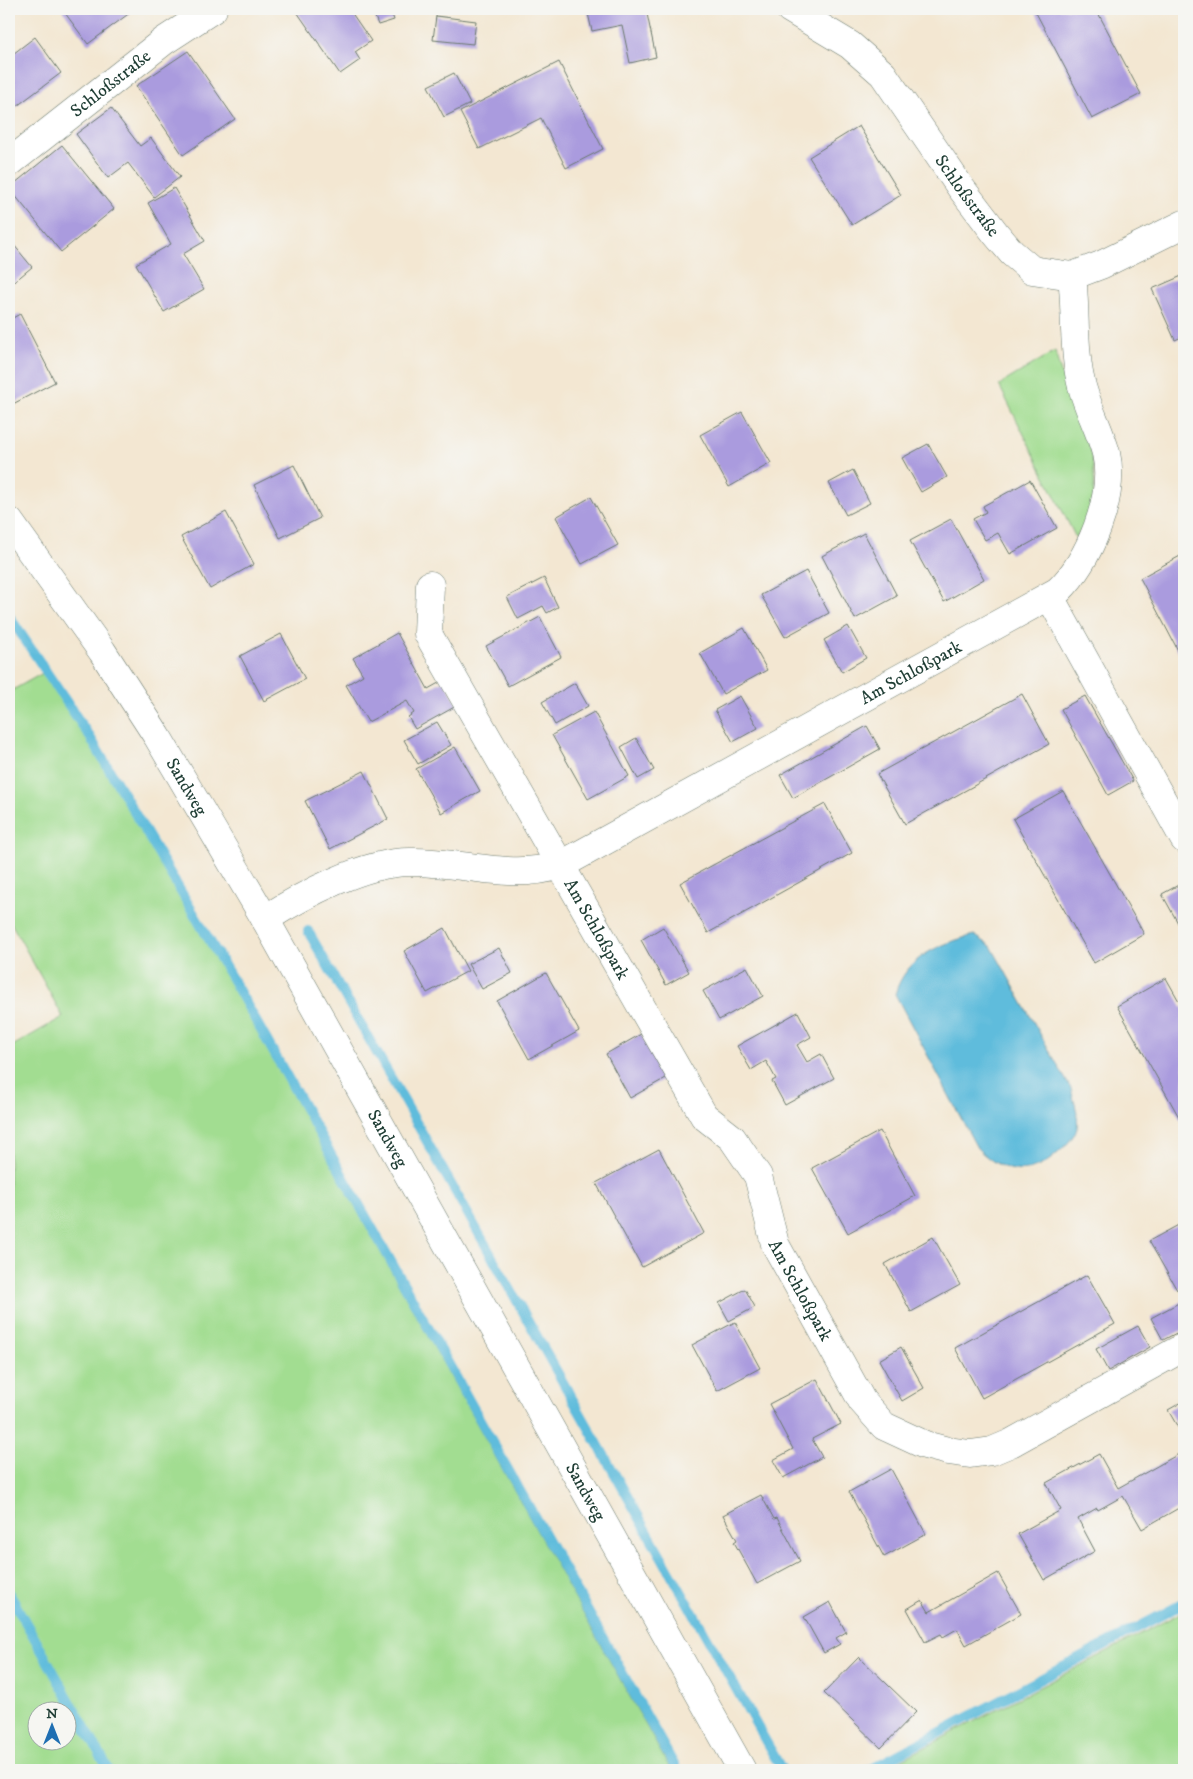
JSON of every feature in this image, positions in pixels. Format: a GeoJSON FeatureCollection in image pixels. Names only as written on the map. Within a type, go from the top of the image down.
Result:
{"type":"FeatureCollection","features":[{"type":"Feature","properties":{"kind":"street","name":"Schloßstraße"},"geometry":{"type":"LineString","coordinates":[[9,163],[164,41],[213,9]]}},
{"type":"Feature","properties":{"kind":"street","name":"Schloßstraße"},"geometry":{"type":"LineString","coordinates":[[790,9],[850,46],[884,74],[961,188],[1012,253],[1032,270],[1072,276],[1101,265],[1184,224]]}},
{"type":"Feature","properties":{"kind":"street","name":"Am Schloßpark"},"geometry":{"type":"LineString","coordinates":[[265,919],[291,902],[376,868],[409,862],[516,872],[540,871],[561,865],[1050,597],[1072,577],[1083,560],[1105,498],[1108,476],[1106,455],[1079,376],[1072,276]]}},
{"type":"Feature","properties":{"kind":"street","name":"Sandweg"},"geometry":{"type":"LineString","coordinates":[[9,521],[102,651],[157,736],[265,919],[742,1770]]}},
{"type":"Feature","properties":{"kind":"street","name":"Am Schloßpark"},"geometry":{"type":"LineString","coordinates":[[430,585],[428,634],[704,1116],[732,1138],[758,1176],[775,1244],[862,1401],[884,1426],[925,1446],[948,1452],[970,1454],[992,1451],[1011,1443],[1184,1347]]}},
{"type":"Feature","properties":{"kind":"street"},"geometry":{"type":"LineString","coordinates":[[1050,597],[1184,839]]}},
{"type":"Feature","properties":{"kind":"green space"},"geometry":{"type":"Polygon","coordinates":[[[1055,351],[1061,373],[1084,431],[1094,470],[1094,492],[1090,515],[1076,538],[999,385],[1055,351]]]}},
{"type":"Feature","properties":{"kind":"green space"},"geometry":{"type":"Polygon","coordinates":[[[43,673],[86,737],[230,983],[671,1770],[113,1770],[78,1708],[78,1702],[74,1702],[9,1587],[9,1048],[63,1017],[9,919],[9,692],[43,673]]]}},
{"type":"Feature","properties":{"kind":"green space"},"geometry":{"type":"Polygon","coordinates":[[[9,1599],[67,1702],[28,1702],[28,1752],[78,1752],[78,1721],[106,1770],[9,1770],[9,1599]]]}},
{"type":"Feature","properties":{"kind":"green space"},"geometry":{"type":"Polygon","coordinates":[[[1184,1611],[1184,1770],[882,1770],[1184,1611]]]}},
{"type":"Feature","properties":{"kind":"water"},"geometry":{"type":"Polygon","coordinates":[[[974,935],[991,946],[1071,1089],[1075,1103],[1077,1128],[1073,1137],[1050,1159],[1040,1166],[1029,1169],[1008,1169],[987,1157],[977,1148],[895,994],[907,970],[916,961],[948,943],[974,935]]]}},
{"type":"Feature","properties":{"kind":"building"},"geometry":{"type":"Polygon","coordinates":[[[62,9],[135,9],[88,44],[62,9]]]}},
{"type":"Feature","properties":{"kind":"building"},"geometry":{"type":"Polygon","coordinates":[[[295,9],[349,9],[371,41],[355,52],[360,60],[340,74],[295,9]]]}},
{"type":"Feature","properties":{"kind":"building"},"geometry":{"type":"Polygon","coordinates":[[[372,9],[390,9],[394,20],[378,25],[372,9]]]}},
{"type":"Feature","properties":{"kind":"building"},"geometry":{"type":"Polygon","coordinates":[[[587,9],[646,9],[656,57],[630,63],[622,25],[592,31],[587,9]]]}},
{"type":"Feature","properties":{"kind":"building"},"geometry":{"type":"Polygon","coordinates":[[[1034,9],[1096,9],[1141,94],[1092,119],[1034,9]]]}},
{"type":"Feature","properties":{"kind":"building"},"geometry":{"type":"Polygon","coordinates":[[[436,16],[476,21],[473,44],[433,40],[436,16]]]}},
{"type":"Feature","properties":{"kind":"building"},"geometry":{"type":"Polygon","coordinates":[[[35,37],[61,73],[9,112],[9,57],[35,37]]]}},
{"type":"Feature","properties":{"kind":"building"},"geometry":{"type":"Polygon","coordinates":[[[188,51],[235,119],[183,155],[136,86],[188,51]]]}},
{"type":"Feature","properties":{"kind":"building"},"geometry":{"type":"Polygon","coordinates":[[[559,62],[603,149],[566,168],[541,118],[479,149],[460,112],[559,62]]]}},
{"type":"Feature","properties":{"kind":"building"},"geometry":{"type":"Polygon","coordinates":[[[454,73],[470,104],[444,117],[428,86],[454,73]]]}},
{"type":"Feature","properties":{"kind":"building"},"geometry":{"type":"Polygon","coordinates":[[[111,108],[140,146],[151,138],[180,177],[154,197],[128,163],[108,178],[76,134],[111,108]]]}},
{"type":"Feature","properties":{"kind":"building"},"geometry":{"type":"Polygon","coordinates":[[[859,126],[901,195],[852,225],[809,157],[859,126]]]}},
{"type":"Feature","properties":{"kind":"building"},"geometry":{"type":"Polygon","coordinates":[[[62,145],[114,209],[61,252],[9,188],[62,145]]]}},
{"type":"Feature","properties":{"kind":"building"},"geometry":{"type":"Polygon","coordinates":[[[174,188],[205,241],[183,254],[204,289],[164,312],[136,264],[171,244],[148,203],[174,188]]]}},
{"type":"Feature","properties":{"kind":"building"},"geometry":{"type":"Polygon","coordinates":[[[9,239],[32,267],[9,286],[9,239]]]}},
{"type":"Feature","properties":{"kind":"building"},"geometry":{"type":"Polygon","coordinates":[[[1184,275],[1184,336],[1175,340],[1152,289],[1184,275]]]}},
{"type":"Feature","properties":{"kind":"building"},"geometry":{"type":"Polygon","coordinates":[[[20,314],[55,382],[9,406],[9,320],[20,314]]]}},
{"type":"Feature","properties":{"kind":"building"},"geometry":{"type":"Polygon","coordinates":[[[742,412],[771,463],[729,487],[700,435],[742,412]]]}},
{"type":"Feature","properties":{"kind":"building"},"geometry":{"type":"Polygon","coordinates":[[[928,444],[947,477],[921,492],[902,458],[928,444]]]}},
{"type":"Feature","properties":{"kind":"building"},"geometry":{"type":"Polygon","coordinates":[[[294,465],[320,518],[280,538],[254,485],[294,465]]]}},
{"type":"Feature","properties":{"kind":"building"},"geometry":{"type":"Polygon","coordinates":[[[853,470],[870,503],[846,515],[829,483],[853,470]]]}},
{"type":"Feature","properties":{"kind":"building"},"geometry":{"type":"Polygon","coordinates":[[[1030,480],[1057,528],[1010,554],[998,533],[985,540],[973,519],[986,512],[983,506],[1030,480]]]}},
{"type":"Feature","properties":{"kind":"building"},"geometry":{"type":"Polygon","coordinates":[[[591,497],[618,545],[582,564],[556,517],[591,497]]]}},
{"type":"Feature","properties":{"kind":"building"},"geometry":{"type":"Polygon","coordinates":[[[226,512],[254,564],[210,589],[181,537],[226,512]]]}},
{"type":"Feature","properties":{"kind":"building"},"geometry":{"type":"Polygon","coordinates":[[[951,519],[984,579],[944,602],[910,541],[951,519]]]}},
{"type":"Feature","properties":{"kind":"building"},"geometry":{"type":"Polygon","coordinates":[[[864,533],[897,596],[855,619],[822,556],[864,533]]]}},
{"type":"Feature","properties":{"kind":"building"},"geometry":{"type":"Polygon","coordinates":[[[1182,555],[1184,558],[1184,662],[1140,578],[1182,555]]]}},
{"type":"Feature","properties":{"kind":"building"},"geometry":{"type":"Polygon","coordinates":[[[806,571],[829,613],[785,637],[761,595],[806,571]]]}},
{"type":"Feature","properties":{"kind":"building"},"geometry":{"type":"Polygon","coordinates":[[[544,578],[558,607],[547,613],[543,606],[518,619],[507,597],[544,578]]]}},
{"type":"Feature","properties":{"kind":"building"},"geometry":{"type":"Polygon","coordinates":[[[540,617],[561,657],[508,686],[486,646],[540,617]]]}},
{"type":"Feature","properties":{"kind":"building"},"geometry":{"type":"Polygon","coordinates":[[[848,626],[866,658],[842,672],[824,640],[848,626]]]}},
{"type":"Feature","properties":{"kind":"building"},"geometry":{"type":"Polygon","coordinates":[[[744,628],[767,670],[723,694],[700,653],[744,628]]]}},
{"type":"Feature","properties":{"kind":"building"},"geometry":{"type":"Polygon","coordinates":[[[397,633],[428,689],[444,680],[458,705],[415,729],[408,717],[414,713],[407,701],[368,722],[346,685],[363,675],[353,658],[397,633]]]}},
{"type":"Feature","properties":{"kind":"building"},"geometry":{"type":"Polygon","coordinates":[[[281,634],[305,679],[264,701],[240,656],[281,634]]]}},
{"type":"Feature","properties":{"kind":"building"},"geometry":{"type":"Polygon","coordinates":[[[575,683],[588,706],[555,725],[542,702],[575,683]]]}},
{"type":"Feature","properties":{"kind":"building"},"geometry":{"type":"Polygon","coordinates":[[[1022,694],[1049,744],[905,824],[877,774],[1022,694]]]}},
{"type":"Feature","properties":{"kind":"building"},"geometry":{"type":"Polygon","coordinates":[[[740,696],[758,728],[733,742],[715,710],[740,696]]]}},
{"type":"Feature","properties":{"kind":"building"},"geometry":{"type":"Polygon","coordinates":[[[1085,696],[1133,781],[1108,795],[1061,709],[1085,696]]]}},
{"type":"Feature","properties":{"kind":"building"},"geometry":{"type":"Polygon","coordinates":[[[594,712],[629,776],[588,799],[552,735],[594,712]]]}},
{"type":"Feature","properties":{"kind":"building"},"geometry":{"type":"Polygon","coordinates":[[[437,722],[451,745],[418,764],[404,740],[437,722]]]}},
{"type":"Feature","properties":{"kind":"building"},"geometry":{"type":"Polygon","coordinates":[[[867,726],[880,749],[793,798],[780,775],[867,726]]]}},
{"type":"Feature","properties":{"kind":"building"},"geometry":{"type":"Polygon","coordinates":[[[636,738],[654,770],[638,779],[621,747],[636,738]]]}},
{"type":"Feature","properties":{"kind":"building"},"geometry":{"type":"Polygon","coordinates":[[[455,747],[480,791],[441,813],[416,769],[455,747]]]}},
{"type":"Feature","properties":{"kind":"building"},"geometry":{"type":"Polygon","coordinates":[[[364,771],[388,819],[330,849],[305,801],[364,771]]]}},
{"type":"Feature","properties":{"kind":"building"},"geometry":{"type":"Polygon","coordinates":[[[1063,791],[1144,934],[1094,963],[1013,819],[1063,791]]]}},
{"type":"Feature","properties":{"kind":"building"},"geometry":{"type":"Polygon","coordinates":[[[825,804],[852,853],[708,933],[680,883],[825,804]]]}},
{"type":"Feature","properties":{"kind":"building"},"geometry":{"type":"Polygon","coordinates":[[[1184,882],[1184,934],[1162,894],[1184,882]]]}},
{"type":"Feature","properties":{"kind":"building"},"geometry":{"type":"Polygon","coordinates":[[[663,927],[689,972],[666,985],[641,940],[663,927]]]}},
{"type":"Feature","properties":{"kind":"building"},"geometry":{"type":"Polygon","coordinates":[[[445,928],[468,971],[427,993],[404,951],[445,928]]]}},
{"type":"Feature","properties":{"kind":"building"},"geometry":{"type":"Polygon","coordinates":[[[499,948],[512,973],[482,989],[468,964],[499,948]]]}},
{"type":"Feature","properties":{"kind":"building"},"geometry":{"type":"Polygon","coordinates":[[[747,967],[763,996],[719,1020],[703,991],[747,967]]]}},
{"type":"Feature","properties":{"kind":"building"},"geometry":{"type":"Polygon","coordinates":[[[546,973],[579,1031],[529,1059],[497,1001],[546,973]]]}},
{"type":"Feature","properties":{"kind":"building"},"geometry":{"type":"Polygon","coordinates":[[[1166,978],[1184,1010],[1184,1126],[1117,1006],[1166,978]]]}},
{"type":"Feature","properties":{"kind":"building"},"geometry":{"type":"Polygon","coordinates":[[[798,1012],[811,1037],[797,1045],[807,1062],[821,1054],[834,1078],[785,1105],[772,1081],[776,1079],[766,1061],[751,1070],[737,1046],[798,1012]]]}},
{"type":"Feature","properties":{"kind":"building"},"geometry":{"type":"Polygon","coordinates":[[[641,1034],[666,1078],[630,1098],[606,1054],[641,1034]]]}},
{"type":"Feature","properties":{"kind":"building"},"geometry":{"type":"Polygon","coordinates":[[[880,1131],[915,1196],[848,1233],[812,1168],[880,1131]]]}},
{"type":"Feature","properties":{"kind":"building"},"geometry":{"type":"Polygon","coordinates":[[[659,1149],[704,1233],[642,1267],[596,1183],[659,1149]]]}},
{"type":"Feature","properties":{"kind":"building"},"geometry":{"type":"Polygon","coordinates":[[[1184,1222],[1184,1286],[1177,1290],[1149,1241],[1184,1222]]]}},
{"type":"Feature","properties":{"kind":"building"},"geometry":{"type":"Polygon","coordinates":[[[933,1237],[960,1285],[911,1312],[885,1264],[933,1237]]]}},
{"type":"Feature","properties":{"kind":"building"},"geometry":{"type":"Polygon","coordinates":[[[1087,1275],[1115,1324],[982,1398],[955,1348],[1087,1275]]]}},
{"type":"Feature","properties":{"kind":"building"},"geometry":{"type":"Polygon","coordinates":[[[745,1289],[755,1307],[729,1321],[719,1303],[745,1289]]]}},
{"type":"Feature","properties":{"kind":"building"},"geometry":{"type":"Polygon","coordinates":[[[1184,1300],[1184,1329],[1163,1340],[1151,1318],[1184,1300]]]}},
{"type":"Feature","properties":{"kind":"building"},"geometry":{"type":"Polygon","coordinates":[[[735,1322],[760,1368],[717,1391],[692,1345],[735,1322]]]}},
{"type":"Feature","properties":{"kind":"building"},"geometry":{"type":"Polygon","coordinates":[[[1138,1326],[1150,1347],[1108,1371],[1096,1349],[1138,1326]]]}},
{"type":"Feature","properties":{"kind":"building"},"geometry":{"type":"Polygon","coordinates":[[[901,1347],[924,1388],[902,1401],[879,1360],[901,1347]]]}},
{"type":"Feature","properties":{"kind":"building"},"geometry":{"type":"Polygon","coordinates":[[[817,1379],[841,1424],[812,1439],[822,1457],[783,1478],[773,1460],[793,1449],[769,1404],[817,1379]]]}},
{"type":"Feature","properties":{"kind":"building"},"geometry":{"type":"Polygon","coordinates":[[[1184,1401],[1184,1438],[1168,1410],[1184,1401]]]}},
{"type":"Feature","properties":{"kind":"building"},"geometry":{"type":"Polygon","coordinates":[[[1184,1451],[1184,1505],[1142,1529],[1123,1496],[1098,1510],[1097,1508],[1078,1519],[1095,1551],[1044,1580],[1018,1534],[1061,1510],[1046,1483],[1099,1454],[1118,1488],[1184,1451]]]}},
{"type":"Feature","properties":{"kind":"building"},"geometry":{"type":"Polygon","coordinates":[[[891,1469],[926,1534],[884,1557],[849,1492],[891,1469]]]}},
{"type":"Feature","properties":{"kind":"building"},"geometry":{"type":"Polygon","coordinates":[[[761,1495],[774,1519],[777,1518],[800,1561],[757,1584],[734,1542],[737,1540],[723,1515],[761,1495]]]}},
{"type":"Feature","properties":{"kind":"building"},"geometry":{"type":"Polygon","coordinates":[[[998,1573],[1021,1614],[966,1645],[957,1629],[943,1637],[941,1634],[925,1642],[907,1609],[922,1600],[929,1612],[998,1573]]]}},
{"type":"Feature","properties":{"kind":"building"},"geometry":{"type":"Polygon","coordinates":[[[830,1602],[846,1632],[836,1638],[840,1644],[824,1653],[804,1617],[830,1602]]]}},
{"type":"Feature","properties":{"kind":"building"},"geometry":{"type":"Polygon","coordinates":[[[859,1657],[916,1712],[881,1748],[824,1693],[859,1657]]]}},
{"type":"Feature","properties":{"kind":"waterway"},"geometry":{"type":"LineString","coordinates":[[9,616],[90,737],[234,982],[677,1770]]}},
{"type":"Feature","properties":{"kind":"waterway"},"geometry":{"type":"LineString","coordinates":[[308,931],[782,1770]]}},
{"type":"Feature","properties":{"kind":"waterway"},"geometry":{"type":"LineString","coordinates":[[9,1593],[109,1770]]}},
{"type":"Feature","properties":{"kind":"waterway"},"geometry":{"type":"LineString","coordinates":[[869,1770],[1184,1603]]}}]}
